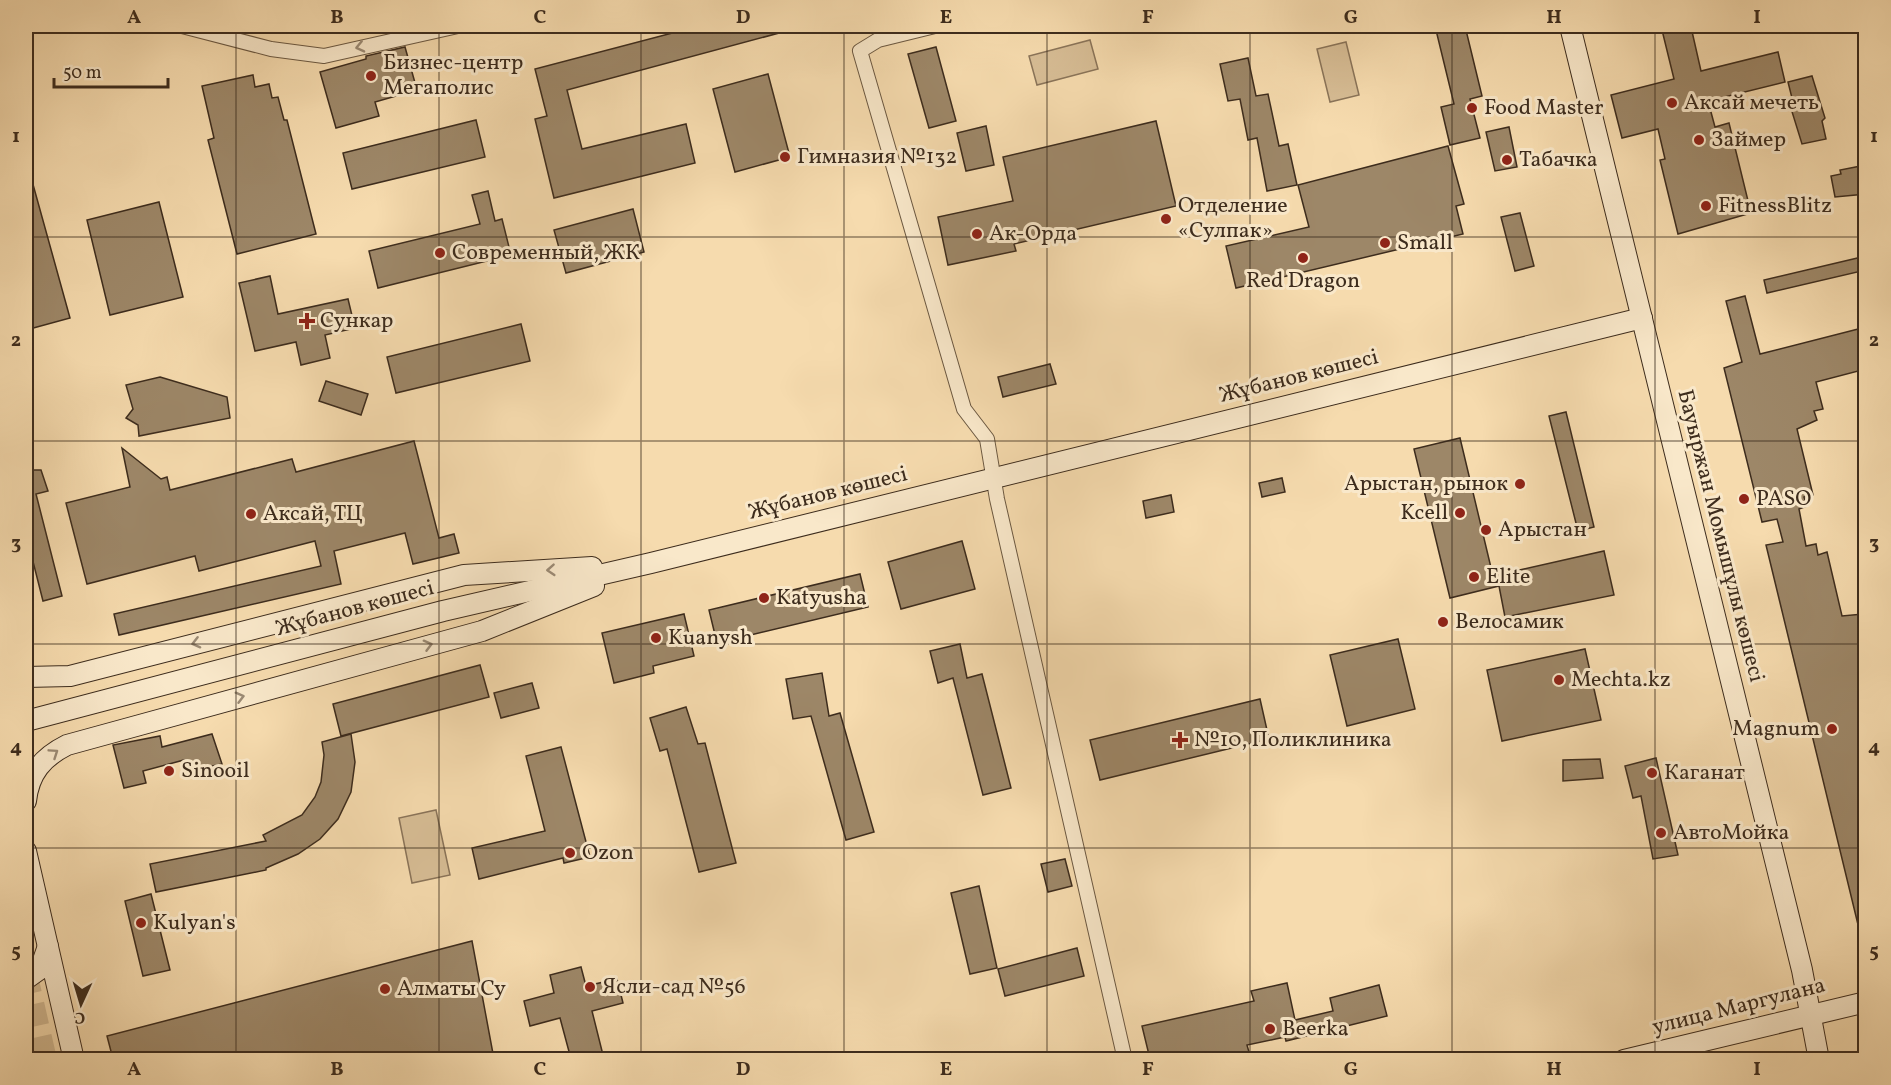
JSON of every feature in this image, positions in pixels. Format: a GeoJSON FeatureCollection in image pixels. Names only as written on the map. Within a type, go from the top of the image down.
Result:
{"type":"FeatureCollection","features":[{"type":"Feature","properties":{"kind":"main road","name":"Бауыржан Момышұлы көшесі"},"geometry":{"type":"LineString","coordinates":[[1570,26],[1812,1014],[1819,1059]]}},
{"type":"Feature","properties":{"kind":"main road","name":"Жұбанов көшесі"},"geometry":{"type":"LineString","coordinates":[[26,721],[443,611],[651,563],[1642,318]]}},
{"type":"Feature","properties":{"kind":"main road"},"geometry":{"type":"LineString","coordinates":[[26,676],[70,676],[464,575],[651,563]]}},
{"type":"Feature","properties":{"kind":"main road"},"geometry":{"type":"LineString","coordinates":[[26,801],[27,785],[37,766],[52,752],[67,745],[483,631],[651,563]]}},
{"type":"Feature","properties":{"kind":"main road"},"geometry":{"type":"LineString","coordinates":[[26,851],[74,1059]]}},
{"type":"Feature","properties":{"kind":"main road"},"geometry":{"type":"LineString","coordinates":[[26,979],[40,969],[45,960],[48,944]]}},
{"type":"Feature","properties":{"kind":"main road","name":"улица Маргулана"},"geometry":{"type":"LineString","coordinates":[[1624,1059],[1866,1002]]}},
{"type":"Feature","properties":{"kind":"street"},"geometry":{"type":"LineString","coordinates":[[182,26],[271,49],[324,56],[458,26]]}},
{"type":"Feature","properties":{"kind":"street"},"geometry":{"type":"LineString","coordinates":[[935,26],[878,40],[860,51],[964,408],[987,440],[1125,1059]]}},
{"type":"Feature","properties":{"kind":"shaded area"},"geometry":{"type":"Polygon","coordinates":[[[1090,40],[1098,69],[1037,85],[1029,56],[1090,40]]]}},
{"type":"Feature","properties":{"kind":"shaded area"},"geometry":{"type":"Polygon","coordinates":[[[1346,42],[1359,95],[1330,102],[1317,49],[1346,42]]]}},
{"type":"Feature","properties":{"kind":"shaded area"},"geometry":{"type":"Polygon","coordinates":[[[436,810],[450,875],[412,883],[399,818],[436,810]]]}},
{"type":"Feature","properties":{"kind":"building"},"geometry":{"type":"Polygon","coordinates":[[[699,26],[793,26],[794,29],[567,90],[582,149],[686,124],[695,163],[554,198],[535,119],[547,116],[535,69],[699,26]]]}},
{"type":"Feature","properties":{"kind":"building"},"geometry":{"type":"Polygon","coordinates":[[[1435,26],[1465,26],[1482,96],[1470,99],[1480,138],[1450,145],[1441,107],[1454,104],[1435,26]]]}},
{"type":"Feature","properties":{"kind":"building"},"geometry":{"type":"Polygon","coordinates":[[[1661,26],[1676,26],[1677,31],[1691,27],[1701,71],[1778,52],[1785,82],[1708,101],[1715,127],[1729,123],[1751,213],[1678,234],[1660,160],[1665,159],[1658,129],[1622,138],[1611,95],[1674,79],[1661,26]]]}},
{"type":"Feature","properties":{"kind":"building"},"geometry":{"type":"Polygon","coordinates":[[[405,47],[417,90],[375,102],[379,116],[336,128],[320,72],[366,59],[366,56],[405,47]]]}},
{"type":"Feature","properties":{"kind":"building"},"geometry":{"type":"Polygon","coordinates":[[[936,47],[956,121],[929,128],[908,54],[936,47]]]}},
{"type":"Feature","properties":{"kind":"building"},"geometry":{"type":"Polygon","coordinates":[[[1248,58],[1256,96],[1268,94],[1279,146],[1288,144],[1297,185],[1267,191],[1257,138],[1248,140],[1240,99],[1228,101],[1220,64],[1248,58]]]}},
{"type":"Feature","properties":{"kind":"building"},"geometry":{"type":"Polygon","coordinates":[[[768,74],[790,157],[735,172],[713,89],[768,74]]]}},
{"type":"Feature","properties":{"kind":"building"},"geometry":{"type":"Polygon","coordinates":[[[253,75],[255,87],[269,84],[272,98],[278,97],[284,120],[287,120],[316,234],[237,254],[208,140],[214,138],[202,86],[253,75]]]}},
{"type":"Feature","properties":{"kind":"building"},"geometry":{"type":"Polygon","coordinates":[[[1812,76],[1825,118],[1822,121],[1826,139],[1802,144],[1789,102],[1792,98],[1788,82],[1812,76]]]}},
{"type":"Feature","properties":{"kind":"building"},"geometry":{"type":"Polygon","coordinates":[[[476,120],[485,157],[352,189],[343,153],[476,120]]]}},
{"type":"Feature","properties":{"kind":"building"},"geometry":{"type":"Polygon","coordinates":[[[1156,121],[1176,206],[1014,244],[1016,251],[948,265],[938,217],[1013,201],[1003,157],[1156,121]]]}},
{"type":"Feature","properties":{"kind":"building"},"geometry":{"type":"Polygon","coordinates":[[[986,126],[994,165],[966,171],[957,133],[986,126]]]}},
{"type":"Feature","properties":{"kind":"building"},"geometry":{"type":"Polygon","coordinates":[[[1509,127],[1517,167],[1495,171],[1486,132],[1509,127]]]}},
{"type":"Feature","properties":{"kind":"building"},"geometry":{"type":"Polygon","coordinates":[[[1448,146],[1464,204],[1456,206],[1463,234],[1236,288],[1226,246],[1309,227],[1298,185],[1448,146]]]}},
{"type":"Feature","properties":{"kind":"building"},"geometry":{"type":"Polygon","coordinates":[[[1866,165],[1866,194],[1835,197],[1831,176],[1841,174],[1840,170],[1866,165]]]}},
{"type":"Feature","properties":{"kind":"building"},"geometry":{"type":"Polygon","coordinates":[[[29,170],[70,318],[26,330],[26,171],[29,170]]]}},
{"type":"Feature","properties":{"kind":"building","name":"Современный, ЖК"},"geometry":{"type":"Polygon","coordinates":[[[488,191],[495,221],[502,219],[511,255],[378,288],[369,251],[480,224],[472,195],[488,191]]]}},
{"type":"Feature","properties":{"kind":"building"},"geometry":{"type":"Polygon","coordinates":[[[159,202],[183,297],[110,315],[87,220],[159,202]]]}},
{"type":"Feature","properties":{"kind":"building"},"geometry":{"type":"Polygon","coordinates":[[[633,209],[644,252],[566,273],[554,230],[633,209]]]}},
{"type":"Feature","properties":{"kind":"building"},"geometry":{"type":"Polygon","coordinates":[[[1520,213],[1534,266],[1515,271],[1501,217],[1520,213]]]}},
{"type":"Feature","properties":{"kind":"building"},"geometry":{"type":"Polygon","coordinates":[[[1866,256],[1866,270],[1767,293],[1764,280],[1866,256]]]}},
{"type":"Feature","properties":{"kind":"building"},"geometry":{"type":"Polygon","coordinates":[[[270,276],[278,314],[348,299],[355,328],[325,335],[330,358],[301,365],[296,342],[255,351],[239,283],[270,276]]]}},
{"type":"Feature","properties":{"kind":"building"},"geometry":{"type":"Polygon","coordinates":[[[1745,296],[1760,354],[1866,327],[1866,369],[1816,382],[1823,409],[1814,411],[1817,420],[1797,429],[1813,495],[1804,497],[1807,506],[1799,509],[1806,546],[1816,544],[1818,555],[1827,552],[1842,616],[1863,614],[1866,626],[1866,695],[1863,696],[1866,707],[1866,937],[1861,937],[1766,545],[1783,542],[1777,519],[1762,522],[1724,368],[1742,362],[1726,301],[1745,296]]]}},
{"type":"Feature","properties":{"kind":"building"},"geometry":{"type":"Polygon","coordinates":[[[521,324],[530,361],[396,393],[387,357],[521,324]]]}},
{"type":"Feature","properties":{"kind":"building"},"geometry":{"type":"Polygon","coordinates":[[[1050,364],[1056,384],[1003,397],[998,377],[1050,364]]]}},
{"type":"Feature","properties":{"kind":"building"},"geometry":{"type":"Polygon","coordinates":[[[160,377],[227,397],[230,418],[139,436],[138,425],[126,418],[133,409],[126,385],[160,377]]]}},
{"type":"Feature","properties":{"kind":"building"},"geometry":{"type":"Polygon","coordinates":[[[326,381],[368,394],[361,415],[319,401],[326,381]]]}},
{"type":"Feature","properties":{"kind":"building"},"geometry":{"type":"Polygon","coordinates":[[[1566,412],[1594,527],[1578,531],[1549,416],[1566,412]]]}},
{"type":"Feature","properties":{"kind":"building"},"geometry":{"type":"Polygon","coordinates":[[[1460,438],[1493,576],[1604,551],[1614,595],[1505,617],[1499,586],[1450,598],[1414,449],[1460,438]]]}},
{"type":"Feature","properties":{"kind":"building","name":"Аксай, ТЦ"},"geometry":{"type":"Polygon","coordinates":[[[414,441],[439,538],[454,534],[459,553],[413,564],[405,533],[334,551],[341,584],[119,635],[114,614],[321,566],[315,541],[199,571],[195,556],[87,584],[66,503],[130,487],[122,448],[161,479],[167,477],[170,490],[292,459],[296,472],[414,441]]]}},
{"type":"Feature","properties":{"kind":"building"},"geometry":{"type":"Polygon","coordinates":[[[26,470],[41,470],[48,491],[36,494],[62,596],[43,601],[26,534],[26,470]]]}},
{"type":"Feature","properties":{"kind":"building"},"geometry":{"type":"Polygon","coordinates":[[[1282,478],[1285,492],[1262,497],[1259,483],[1282,478]]]}},
{"type":"Feature","properties":{"kind":"building"},"geometry":{"type":"Polygon","coordinates":[[[1171,495],[1174,512],[1146,518],[1143,501],[1171,495]]]}},
{"type":"Feature","properties":{"kind":"building"},"geometry":{"type":"Polygon","coordinates":[[[962,541],[975,589],[901,609],[888,562],[962,541]]]}},
{"type":"Feature","properties":{"kind":"building"},"geometry":{"type":"Polygon","coordinates":[[[860,574],[868,607],[717,643],[709,610],[860,574]]]}},
{"type":"Feature","properties":{"kind":"building"},"geometry":{"type":"Polygon","coordinates":[[[684,614],[694,656],[653,666],[654,673],[614,683],[602,633],[684,614]]]}},
{"type":"Feature","properties":{"kind":"building"},"geometry":{"type":"Polygon","coordinates":[[[1398,639],[1415,709],[1347,726],[1330,655],[1398,639]]]}},
{"type":"Feature","properties":{"kind":"building"},"geometry":{"type":"Polygon","coordinates":[[[960,644],[967,678],[982,674],[1011,788],[983,795],[953,678],[938,683],[930,651],[960,644]]]}},
{"type":"Feature","properties":{"kind":"building"},"geometry":{"type":"Polygon","coordinates":[[[1585,649],[1601,720],[1502,741],[1487,670],[1585,649]]]}},
{"type":"Feature","properties":{"kind":"building"},"geometry":{"type":"Polygon","coordinates":[[[480,665],[489,697],[341,736],[333,704],[480,665]]]}},
{"type":"Feature","properties":{"kind":"building"},"geometry":{"type":"Polygon","coordinates":[[[822,673],[829,716],[840,713],[874,832],[846,840],[811,716],[793,719],[786,679],[822,673]]]}},
{"type":"Feature","properties":{"kind":"building"},"geometry":{"type":"Polygon","coordinates":[[[532,683],[539,708],[501,718],[494,693],[532,683]]]}},
{"type":"Feature","properties":{"kind":"building","name":"№10, Поликлиника"},"geometry":{"type":"Polygon","coordinates":[[[1260,699],[1269,739],[1100,780],[1090,740],[1260,699]]]}},
{"type":"Feature","properties":{"kind":"building"},"geometry":{"type":"Polygon","coordinates":[[[686,707],[698,744],[705,743],[736,863],[699,872],[667,749],[660,751],[650,718],[686,707]]]}},
{"type":"Feature","properties":{"kind":"building"},"geometry":{"type":"Polygon","coordinates":[[[212,734],[222,764],[188,771],[184,760],[143,771],[146,783],[124,788],[113,745],[160,736],[162,747],[212,734]]]}},
{"type":"Feature","properties":{"kind":"building"},"geometry":{"type":"Polygon","coordinates":[[[351,734],[355,762],[351,792],[338,819],[320,839],[298,854],[266,870],[156,892],[150,864],[266,841],[263,835],[302,815],[315,797],[321,782],[324,755],[322,742],[351,734]]]}},
{"type":"Feature","properties":{"kind":"building"},"geometry":{"type":"Polygon","coordinates":[[[561,747],[590,857],[564,863],[563,858],[479,879],[472,848],[545,831],[526,756],[561,747]]]}},
{"type":"Feature","properties":{"kind":"building"},"geometry":{"type":"Polygon","coordinates":[[[1656,758],[1678,855],[1653,859],[1641,796],[1633,798],[1625,766],[1656,758]]]}},
{"type":"Feature","properties":{"kind":"building"},"geometry":{"type":"Polygon","coordinates":[[[1600,759],[1603,778],[1563,781],[1563,760],[1600,759]]]}},
{"type":"Feature","properties":{"kind":"building"},"geometry":{"type":"Polygon","coordinates":[[[1065,859],[1072,886],[1048,892],[1041,864],[1065,859]]]}},
{"type":"Feature","properties":{"kind":"building"},"geometry":{"type":"Polygon","coordinates":[[[979,886],[997,968],[970,974],[951,893],[979,886]]]}},
{"type":"Feature","properties":{"kind":"building"},"geometry":{"type":"Polygon","coordinates":[[[151,894],[170,970],[143,976],[125,901],[151,894]]]}},
{"type":"Feature","properties":{"kind":"building","name":"Алматы Су"},"geometry":{"type":"Polygon","coordinates":[[[472,941],[494,1059],[113,1059],[107,1036],[472,941]]]}},
{"type":"Feature","properties":{"kind":"building"},"geometry":{"type":"Polygon","coordinates":[[[1077,948],[1084,976],[1005,996],[998,969],[1077,948]]]}},
{"type":"Feature","properties":{"kind":"building"},"geometry":{"type":"Polygon","coordinates":[[[581,967],[586,986],[617,979],[623,1003],[592,1011],[604,1059],[571,1059],[560,1018],[530,1026],[524,1001],[554,993],[550,975],[581,967]]]}},
{"type":"Feature","properties":{"kind":"building"},"geometry":{"type":"Polygon","coordinates":[[[1287,983],[1295,1020],[1333,1011],[1330,998],[1379,985],[1387,1016],[1286,1041],[1285,1037],[1247,1045],[1251,1059],[1150,1059],[1142,1026],[1254,1001],[1251,991],[1287,983]]]}},
{"type":"Feature","properties":{"kind":"tunnel"},"geometry":{"type":"LineString","coordinates":[[26,972],[46,1060]]}},
{"type":"Feature","properties":{"kind":"place","name":"Бизнес-центр Мегаполис"},"geometry":{"type":"Point","coordinates":[371,76]}},
{"type":"Feature","properties":{"kind":"place","name":"Аксай мечеть"},"geometry":{"type":"Point","coordinates":[1672,103]}},
{"type":"Feature","properties":{"kind":"place","name":"Food Master"},"geometry":{"type":"Point","coordinates":[1472,108]}},
{"type":"Feature","properties":{"kind":"place","name":"Займер"},"geometry":{"type":"Point","coordinates":[1699,140]}},
{"type":"Feature","properties":{"kind":"place","name":"Гимназия №132"},"geometry":{"type":"Point","coordinates":[785,157]}},
{"type":"Feature","properties":{"kind":"place","name":"Табачка"},"geometry":{"type":"Point","coordinates":[1507,160]}},
{"type":"Feature","properties":{"kind":"place","name":"FitnessBlitz"},"geometry":{"type":"Point","coordinates":[1706,206]}},
{"type":"Feature","properties":{"kind":"place","name":"Отделение «Сулпак»"},"geometry":{"type":"Point","coordinates":[1166,219]}},
{"type":"Feature","properties":{"kind":"place","name":"Ак-Орда"},"geometry":{"type":"Point","coordinates":[977,234]}},
{"type":"Feature","properties":{"kind":"place","name":"Small"},"geometry":{"type":"Point","coordinates":[1385,243]}},
{"type":"Feature","properties":{"kind":"place","name":"Современный, ЖК"},"geometry":{"type":"Point","coordinates":[440,253]}},
{"type":"Feature","properties":{"kind":"place","name":"Red Dragon"},"geometry":{"type":"Point","coordinates":[1303,258]}},
{"type":"Feature","properties":{"kind":"place","name":"Сункар"},"geometry":{"type":"Point","coordinates":[307,321]}},
{"type":"Feature","properties":{"kind":"place","name":"Арыстан, рынок"},"geometry":{"type":"Point","coordinates":[1520,484]}},
{"type":"Feature","properties":{"kind":"place","name":"PASO"},"geometry":{"type":"Point","coordinates":[1744,499]}},
{"type":"Feature","properties":{"kind":"place","name":"Kcell"},"geometry":{"type":"Point","coordinates":[1460,513]}},
{"type":"Feature","properties":{"kind":"place","name":"Аксай, ТЦ"},"geometry":{"type":"Point","coordinates":[251,514]}},
{"type":"Feature","properties":{"kind":"place","name":"Арыстан"},"geometry":{"type":"Point","coordinates":[1486,530]}},
{"type":"Feature","properties":{"kind":"place","name":"Elite"},"geometry":{"type":"Point","coordinates":[1474,577]}},
{"type":"Feature","properties":{"kind":"place","name":"Katyusha"},"geometry":{"type":"Point","coordinates":[764,598]}},
{"type":"Feature","properties":{"kind":"place","name":"Велосамик"},"geometry":{"type":"Point","coordinates":[1443,622]}},
{"type":"Feature","properties":{"kind":"place","name":"Kuanysh"},"geometry":{"type":"Point","coordinates":[656,638]}},
{"type":"Feature","properties":{"kind":"place","name":"Mechta.kz"},"geometry":{"type":"Point","coordinates":[1559,680]}},
{"type":"Feature","properties":{"kind":"place","name":"Magnum"},"geometry":{"type":"Point","coordinates":[1832,729]}},
{"type":"Feature","properties":{"kind":"place","name":"№10, Поликлиника"},"geometry":{"type":"Point","coordinates":[1180,740]}},
{"type":"Feature","properties":{"kind":"place","name":"Sinooil"},"geometry":{"type":"Point","coordinates":[169,771]}},
{"type":"Feature","properties":{"kind":"place","name":"Каганат"},"geometry":{"type":"Point","coordinates":[1652,773]}},
{"type":"Feature","properties":{"kind":"place","name":"АвтоМойка"},"geometry":{"type":"Point","coordinates":[1661,833]}},
{"type":"Feature","properties":{"kind":"place","name":"Ozon"},"geometry":{"type":"Point","coordinates":[570,853]}},
{"type":"Feature","properties":{"kind":"place","name":"Kulyan's"},"geometry":{"type":"Point","coordinates":[141,923]}},
{"type":"Feature","properties":{"kind":"place","name":"Ясли-сад №56"},"geometry":{"type":"Point","coordinates":[590,987]}},
{"type":"Feature","properties":{"kind":"place","name":"Алматы Су"},"geometry":{"type":"Point","coordinates":[385,989]}},
{"type":"Feature","properties":{"kind":"place","name":"Beerka"},"geometry":{"type":"Point","coordinates":[1270,1029]}}]}
